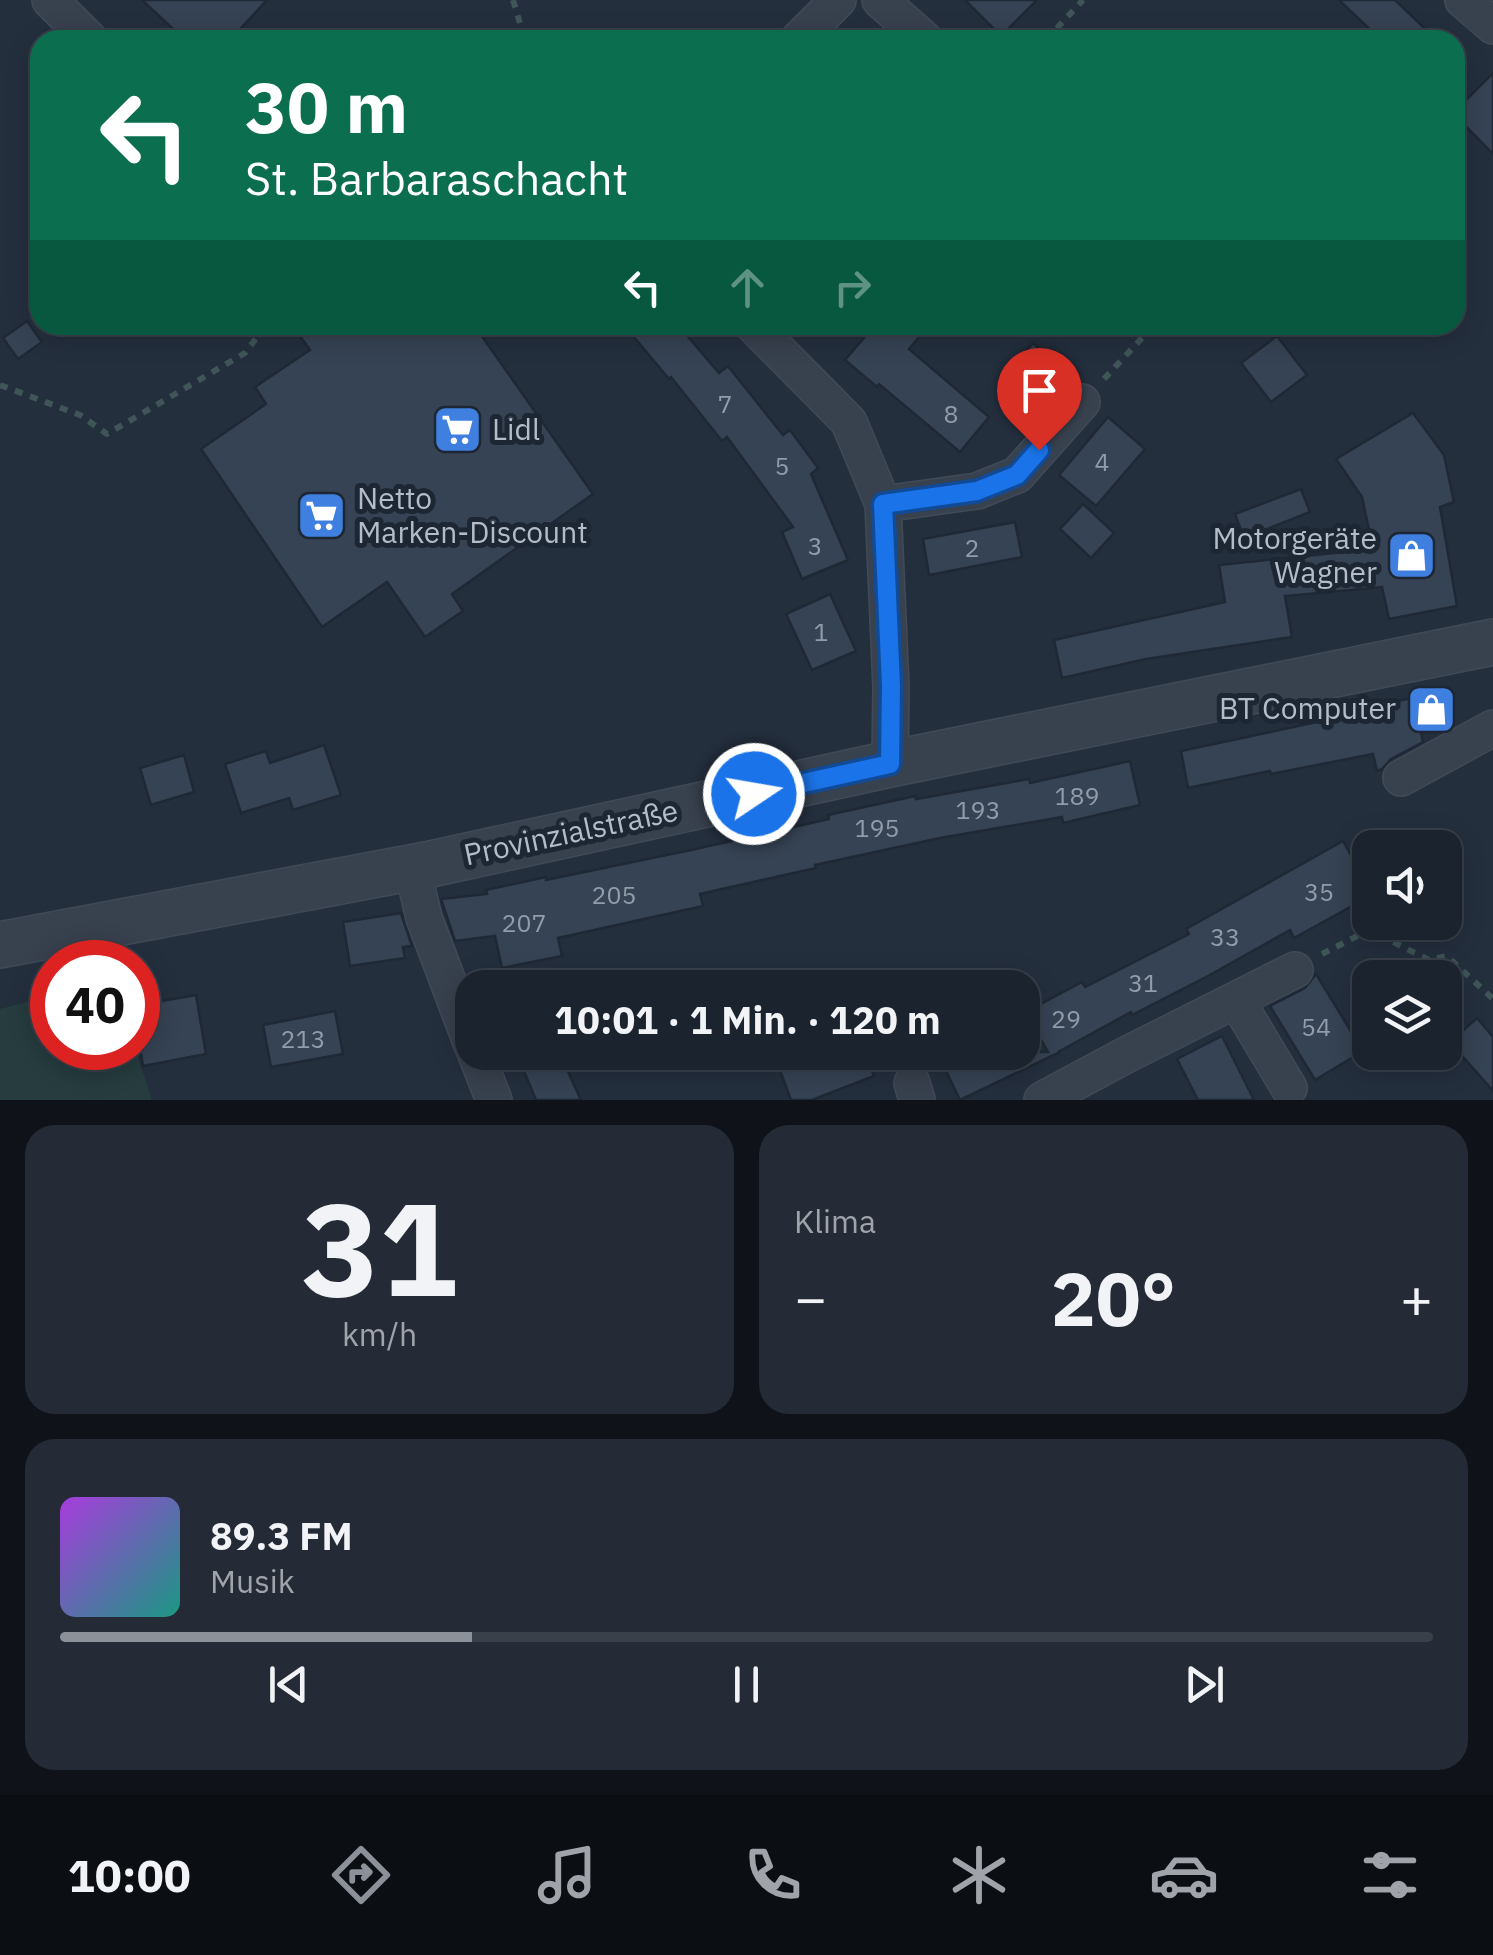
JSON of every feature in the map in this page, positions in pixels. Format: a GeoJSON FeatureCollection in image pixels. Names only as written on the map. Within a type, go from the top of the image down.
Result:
{"type":"FeatureCollection","features":[{"type":"Feature","properties":{"kind":"street"},"geometry":{"type":"LineString","coordinates":[[50,0],[80,30]]}},
{"type":"Feature","properties":{"kind":"street"},"geometry":{"type":"LineString","coordinates":[[808,30],[838,0]]}},
{"type":"Feature","properties":{"kind":"street"},"geometry":{"type":"LineString","coordinates":[[880,0],[914,30]]}},
{"type":"Feature","properties":{"kind":"street"},"geometry":{"type":"LineString","coordinates":[[1463,0],[1493,26]]}},
{"type":"Feature","properties":{"kind":"street"},"geometry":{"type":"LineString","coordinates":[[763,335],[849,422],[883,504],[891,686],[890,764]]}},
{"type":"Feature","properties":{"kind":"street"},"geometry":{"type":"LineString","coordinates":[[883,504],[977,491],[1017,475],[1082,402]]}},
{"type":"Feature","properties":{"kind":"street","name":"Provinzialstraße"},"geometry":{"type":"LineString","coordinates":[[0,945],[412,867],[890,764],[1493,642]]}},
{"type":"Feature","properties":{"kind":"street"},"geometry":{"type":"LineString","coordinates":[[1401,778],[1493,728]]}},
{"type":"Feature","properties":{"kind":"street"},"geometry":{"type":"LineString","coordinates":[[412,867],[424,918],[455,1000]]}},
{"type":"Feature","properties":{"kind":"street"},"geometry":{"type":"LineString","coordinates":[[1042,1100],[1295,970]]}},
{"type":"Feature","properties":{"kind":"street"},"geometry":{"type":"LineString","coordinates":[[1237,1001],[1289,1088]]}},
{"type":"Feature","properties":{"kind":"street"},"geometry":{"type":"LineString","coordinates":[[482,1070],[494,1100]]}},
{"type":"Feature","properties":{"kind":"path"},"geometry":{"type":"LineString","coordinates":[[512,0],[522,30]]}},
{"type":"Feature","properties":{"kind":"path"},"geometry":{"type":"LineString","coordinates":[[1055,30],[1082,0]]}},
{"type":"Feature","properties":{"kind":"path"},"geometry":{"type":"LineString","coordinates":[[0,385],[80,416],[106,434],[245,353],[258,335]]}},
{"type":"Feature","properties":{"kind":"path"},"geometry":{"type":"LineString","coordinates":[[1082,402],[1145,335]]}},
{"type":"Feature","properties":{"kind":"path"},"geometry":{"type":"LineString","coordinates":[[1295,970],[1368,930],[1429,960],[1447,956],[1493,999]]}},
{"type":"Feature","properties":{"kind":"green space"},"geometry":{"type":"Polygon","coordinates":[[[30,1001],[30,1070],[142,1070],[152,1100],[0,1100],[0,1009],[30,1001]]]}},
{"type":"Feature","properties":{"kind":"building"},"geometry":{"type":"Polygon","coordinates":[[[142,0],[267,0],[239,30],[174,30],[142,0]]]}},
{"type":"Feature","properties":{"kind":"building"},"geometry":{"type":"Polygon","coordinates":[[[965,0],[1037,0],[1007,30],[995,30],[965,0]]]}},
{"type":"Feature","properties":{"kind":"building"},"geometry":{"type":"Polygon","coordinates":[[[1339,0],[1395,0],[1426,30],[1370,30],[1339,0]]]}},
{"type":"Feature","properties":{"kind":"building"},"geometry":{"type":"Polygon","coordinates":[[[1493,73],[1493,154],[1465,125],[1465,101],[1493,73]]]}},
{"type":"Feature","properties":{"kind":"building"},"geometry":{"type":"Polygon","coordinates":[[[27,321],[30,335],[37,335],[42,342],[18,359],[3,338],[27,321]]]}},
{"type":"Feature","properties":{"kind":"building"},"geometry":{"type":"Polygon","coordinates":[[[299,335],[481,335],[593,494],[452,594],[463,611],[425,637],[387,582],[322,627],[201,449],[266,404],[255,387],[310,350],[299,335]]]}},
{"type":"Feature","properties":{"kind":"building"},"geometry":{"type":"Polygon","coordinates":[[[687,335],[719,373],[728,366],[783,435],[790,430],[818,468],[811,474],[848,560],[802,579],[782,532],[793,527],[727,437],[722,441],[633,336],[687,335]]]}},
{"type":"Feature","properties":{"kind":"building"},"geometry":{"type":"Polygon","coordinates":[[[866,335],[917,335],[919,337],[909,349],[989,417],[960,452],[845,360],[866,335]]]}},
{"type":"Feature","properties":{"kind":"building"},"geometry":{"type":"Polygon","coordinates":[[[1277,336],[1307,375],[1271,402],[1241,363],[1277,336]]]}},
{"type":"Feature","properties":{"kind":"building"},"geometry":{"type":"Polygon","coordinates":[[[1033,343],[1069,374],[1039,410],[1002,379],[1033,343]]]}},
{"type":"Feature","properties":{"kind":"building"},"geometry":{"type":"Polygon","coordinates":[[[1413,413],[1444,455],[1454,502],[1440,507],[1457,606],[1389,619],[1382,587],[1285,596],[1292,637],[1146,659],[1062,678],[1054,640],[1225,602],[1219,565],[1373,549],[1362,497],[1336,459],[1413,413]]]}},
{"type":"Feature","properties":{"kind":"building"},"geometry":{"type":"Polygon","coordinates":[[[1108,417],[1145,449],[1096,506],[1059,475],[1108,417]]]}},
{"type":"Feature","properties":{"kind":"building"},"geometry":{"type":"Polygon","coordinates":[[[1301,489],[1310,512],[1244,538],[1235,514],[1301,489]]]}},
{"type":"Feature","properties":{"kind":"building"},"geometry":{"type":"Polygon","coordinates":[[[1083,504],[1114,533],[1091,558],[1060,529],[1083,504]]]}},
{"type":"Feature","properties":{"kind":"building"},"geometry":{"type":"Polygon","coordinates":[[[1015,522],[1022,557],[929,575],[923,539],[1015,522]]]}},
{"type":"Feature","properties":{"kind":"building"},"geometry":{"type":"Polygon","coordinates":[[[830,594],[856,651],[812,670],[786,614],[830,594]]]}},
{"type":"Feature","properties":{"kind":"building"},"geometry":{"type":"Polygon","coordinates":[[[1442,692],[1448,722],[1420,728],[1423,742],[1377,771],[1373,754],[1188,788],[1181,751],[1442,692]]]}},
{"type":"Feature","properties":{"kind":"building"},"geometry":{"type":"Polygon","coordinates":[[[324,745],[341,795],[293,810],[289,798],[241,813],[225,764],[266,751],[270,763],[324,745]]]}},
{"type":"Feature","properties":{"kind":"building"},"geometry":{"type":"Polygon","coordinates":[[[184,755],[194,792],[151,805],[140,768],[184,755]]]}},
{"type":"Feature","properties":{"kind":"building"},"geometry":{"type":"Polygon","coordinates":[[[1130,761],[1140,805],[1063,823],[1062,817],[940,838],[700,894],[703,906],[558,938],[562,956],[502,968],[495,936],[455,941],[441,899],[487,894],[486,890],[546,877],[691,850],[915,796],[916,799],[1029,779],[1030,783],[1130,761]]]}},
{"type":"Feature","properties":{"kind":"building"},"geometry":{"type":"Polygon","coordinates":[[[1343,841],[1352,857],[1352,906],[1294,938],[1290,930],[1040,1062],[1040,1052],[1048,1052],[1040,1037],[1040,1004],[1082,982],[1085,987],[1189,934],[1186,929],[1343,841]]]}},
{"type":"Feature","properties":{"kind":"building"},"geometry":{"type":"Polygon","coordinates":[[[401,913],[412,946],[403,947],[405,958],[350,966],[343,922],[401,913]]]}},
{"type":"Feature","properties":{"kind":"building"},"geometry":{"type":"Polygon","coordinates":[[[1316,974],[1352,1033],[1352,1058],[1315,1080],[1270,1006],[1305,988],[1316,974]]]}},
{"type":"Feature","properties":{"kind":"building"},"geometry":{"type":"Polygon","coordinates":[[[196,995],[206,1054],[160,1063],[160,1001],[196,995]]]}},
{"type":"Feature","properties":{"kind":"building"},"geometry":{"type":"Polygon","coordinates":[[[335,1011],[343,1054],[271,1067],[263,1025],[335,1011]]]}},
{"type":"Feature","properties":{"kind":"building"},"geometry":{"type":"Polygon","coordinates":[[[1477,1018],[1493,1037],[1493,1091],[1462,1056],[1462,1031],[1477,1018]]]}},
{"type":"Feature","properties":{"kind":"building"},"geometry":{"type":"Polygon","coordinates":[[[1222,1036],[1254,1100],[1198,1100],[1177,1059],[1222,1036]]]}},
{"type":"Feature","properties":{"kind":"building"},"geometry":{"type":"Polygon","coordinates":[[[524,1070],[567,1070],[581,1100],[536,1100],[524,1070]]]}},
{"type":"Feature","properties":{"kind":"building"},"geometry":{"type":"Polygon","coordinates":[[[780,1070],[872,1070],[874,1076],[812,1100],[791,1100],[780,1070]]]}},
{"type":"Feature","properties":{"kind":"building"},"geometry":{"type":"Polygon","coordinates":[[[946,1070],[1022,1070],[960,1100],[946,1070]]]}},
{"type":"Feature","properties":{"kind":"place","name":"Lidl"},"geometry":{"type":"Point","coordinates":[457,430]}},
{"type":"Feature","properties":{"kind":"place","name":"Netto Marken-Discount"},"geometry":{"type":"Point","coordinates":[322,516]}},
{"type":"Feature","properties":{"kind":"place","name":"Motorgeräte Wagner"},"geometry":{"type":"Point","coordinates":[1412,556]}},
{"type":"Feature","properties":{"kind":"place","name":"BT Computer"},"geometry":{"type":"Point","coordinates":[1431,709]}},
{"type":"Feature","properties":{"kind":"route"},"geometry":{"type":"LineString","coordinates":[[754,794],[890,764],[891,686],[883,504],[977,491],[1017,475],[1039,450]]}}]}
